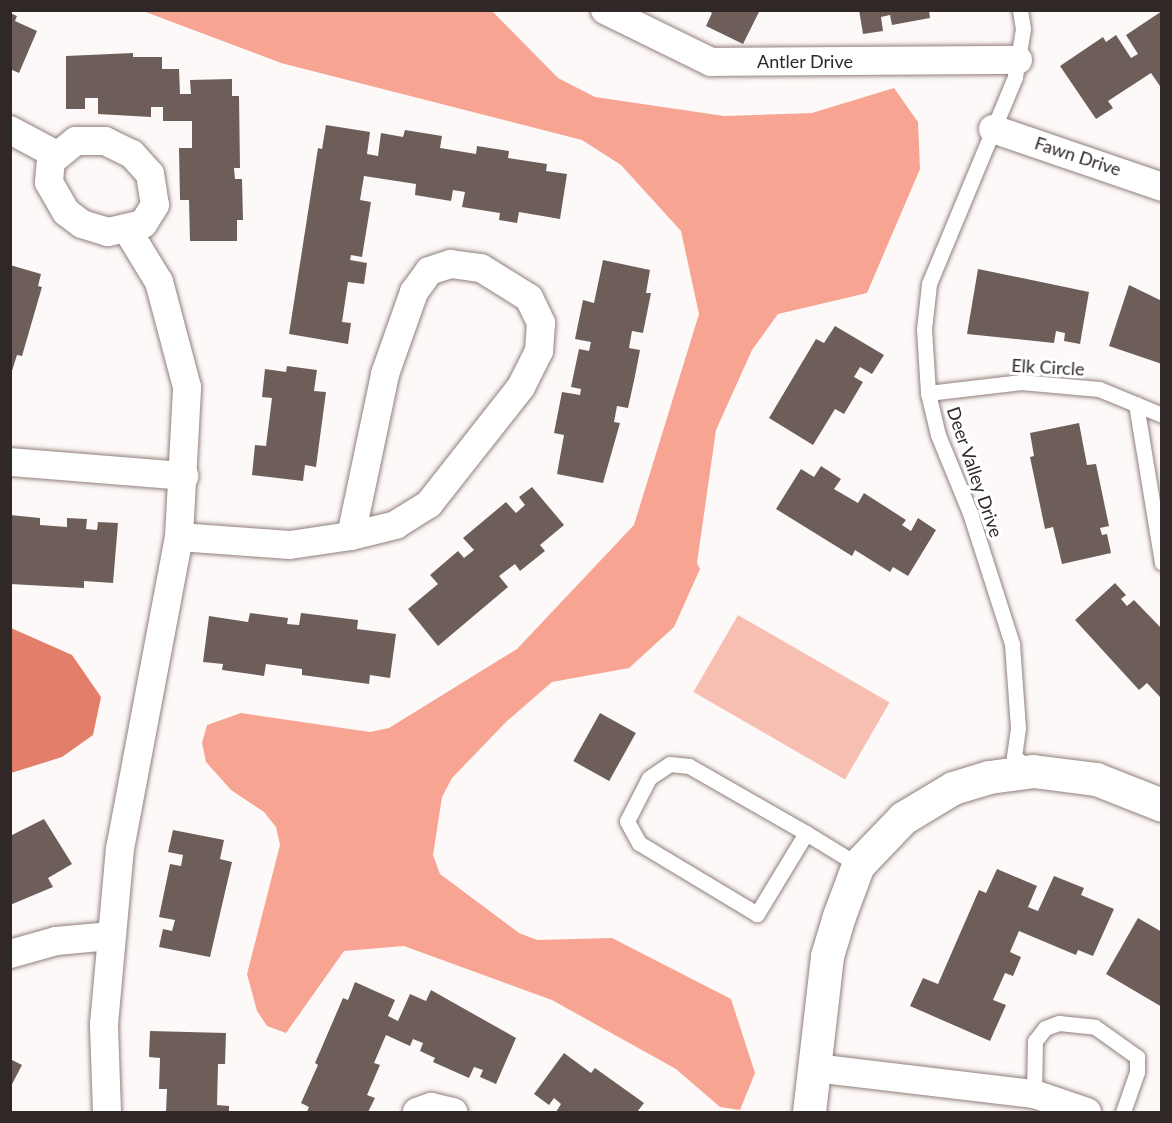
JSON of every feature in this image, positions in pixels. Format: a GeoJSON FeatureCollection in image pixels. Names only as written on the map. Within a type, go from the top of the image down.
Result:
{"type":"FeatureCollection","features":[{"type":"Feature","properties":{"kind":"street","name":"Antler Drive"},"geometry":{"type":"LineString","coordinates":[[604,10],[711,62],[1018,60]]}},
{"type":"Feature","properties":{"kind":"street","name":"Fawn Drive"},"geometry":{"type":"LineString","coordinates":[[993,129],[1161,187]]}},
{"type":"Feature","properties":{"kind":"street"},"geometry":{"type":"LineString","coordinates":[[10,130],[56,154]]}},
{"type":"Feature","properties":{"kind":"street"},"geometry":{"type":"LineString","coordinates":[[76,141],[105,141],[132,154],[150,174],[155,205],[143,224],[128,231],[108,232],[82,224],[66,212],[50,182],[56,154],[76,141]]}},
{"type":"Feature","properties":{"kind":"street"},"geometry":{"type":"LineString","coordinates":[[107,1113],[104,1024],[120,849],[178,537],[184,476],[187,387],[159,282],[128,231]]}},
{"type":"Feature","properties":{"kind":"street"},"geometry":{"type":"LineString","coordinates":[[178,537],[290,545],[351,536],[396,525],[429,504],[521,387],[539,351],[541,323],[528,298],[502,278],[481,268],[451,264],[429,272],[414,292],[385,374],[351,536]]}},
{"type":"Feature","properties":{"kind":"street"},"geometry":{"type":"LineString","coordinates":[[10,462],[184,476]]}},
{"type":"Feature","properties":{"kind":"street"},"geometry":{"type":"LineString","coordinates":[[809,1113],[827,956],[858,865],[903,818],[953,788],[989,777],[1033,771],[1096,779],[1161,805]]}},
{"type":"Feature","properties":{"kind":"street"},"geometry":{"type":"LineString","coordinates":[[10,954],[56,941],[111,936]]}},
{"type":"Feature","properties":{"kind":"street"},"geometry":{"type":"LineString","coordinates":[[815,1068],[1034,1094],[1087,1113]]}},
{"type":"Feature","properties":{"kind":"street"},"geometry":{"type":"LineString","coordinates":[[417,1113],[431,1107],[453,1113]]}},
{"type":"Feature","properties":{"kind":"lane","name":"Deer Valley Drive"},"geometry":{"type":"LineString","coordinates":[[1020,10],[1018,60],[993,129],[929,284],[924,328],[928,393],[938,435],[970,513],[1012,644],[1018,728],[1014,757],[1033,771]]}},
{"type":"Feature","properties":{"kind":"lane","name":"Elk Circle"},"geometry":{"type":"LineString","coordinates":[[928,393],[1021,382],[1099,389],[1161,415]]}},
{"type":"Feature","properties":{"kind":"lane"},"geometry":{"type":"LineString","coordinates":[[1136,404],[1161,563]]}},
{"type":"Feature","properties":{"kind":"lane"},"geometry":{"type":"LineString","coordinates":[[806,833],[757,914],[639,843],[627,821],[649,778],[670,764],[689,766],[806,833],[858,865]]}},
{"type":"Feature","properties":{"kind":"lane"},"geometry":{"type":"LineString","coordinates":[[1034,1094],[1035,1041],[1045,1028],[1059,1023],[1095,1027],[1137,1057],[1137,1072],[1123,1113]]}},
{"type":"Feature","properties":{"kind":"shaded area"},"geometry":{"type":"Polygon","coordinates":[[[143,11],[492,11],[558,78],[595,97],[724,116],[812,113],[894,88],[918,122],[920,169],[867,293],[778,314],[752,350],[716,430],[697,563],[700,569],[674,627],[629,668],[552,682],[507,721],[452,778],[442,797],[433,855],[440,874],[519,933],[537,940],[612,938],[731,999],[755,1073],[740,1110],[720,1107],[676,1069],[552,1000],[404,946],[344,951],[286,1033],[267,1026],[257,1011],[247,974],[280,845],[276,827],[264,812],[231,790],[206,762],[202,743],[207,725],[241,713],[370,732],[389,728],[517,649],[634,525],[699,314],[681,231],[621,165],[582,140],[281,63],[143,11]]]}},
{"type":"Feature","properties":{"kind":"shaded area"},"geometry":{"type":"Polygon","coordinates":[[[738,615],[890,702],[845,780],[694,692],[738,615]]]}},
{"type":"Feature","properties":{"kind":"shaded area"},"geometry":{"type":"Polygon","coordinates":[[[11,628],[72,655],[101,697],[93,735],[62,757],[11,773],[11,628]]]}},
{"type":"Feature","properties":{"kind":"building"},"geometry":{"type":"Polygon","coordinates":[[[706,10],[760,10],[743,44],[706,26],[712,13],[706,10]]]}},
{"type":"Feature","properties":{"kind":"building"},"geometry":{"type":"Polygon","coordinates":[[[859,10],[929,10],[930,18],[892,25],[890,15],[881,17],[883,31],[863,34],[859,10]]]}},
{"type":"Feature","properties":{"kind":"building"},"geometry":{"type":"Polygon","coordinates":[[[1162,11],[1162,89],[1151,73],[1108,101],[1113,108],[1096,119],[1060,66],[1103,37],[1106,42],[1116,35],[1131,58],[1138,54],[1126,35],[1162,11]]]}},
{"type":"Feature","properties":{"kind":"building"},"geometry":{"type":"Polygon","coordinates":[[[10,13],[17,16],[15,21],[37,31],[19,73],[10,69],[10,13]]]}},
{"type":"Feature","properties":{"kind":"building"},"geometry":{"type":"Polygon","coordinates":[[[133,53],[133,57],[162,57],[162,69],[179,69],[180,94],[191,94],[190,80],[232,79],[232,96],[239,96],[240,168],[234,168],[235,179],[242,179],[243,220],[237,220],[237,241],[190,241],[189,200],[180,200],[179,148],[192,148],[192,121],[163,121],[163,107],[151,107],[151,117],[98,114],[98,98],[85,98],[85,109],[66,109],[66,56],[133,53]]]}},
{"type":"Feature","properties":{"kind":"building"},"geometry":{"type":"Polygon","coordinates":[[[326,125],[370,132],[367,154],[378,156],[381,133],[403,137],[405,130],[442,136],[440,148],[476,154],[477,146],[509,151],[508,158],[547,164],[546,171],[567,174],[560,219],[519,212],[517,223],[499,220],[500,213],[462,207],[465,192],[453,190],[451,201],[415,195],[416,184],[364,176],[360,200],[371,202],[362,257],[351,255],[350,260],[367,263],[364,284],[348,282],[342,322],[351,323],[348,344],[289,334],[318,148],[322,149],[326,125]]]}},
{"type":"Feature","properties":{"kind":"building"},"geometry":{"type":"Polygon","coordinates":[[[603,260],[650,270],[646,293],[651,293],[643,333],[632,331],[629,348],[640,350],[628,408],[617,406],[614,422],[620,423],[603,483],[557,474],[564,435],[554,433],[562,392],[580,395],[581,389],[571,387],[579,349],[589,351],[591,342],[575,339],[583,300],[594,303],[603,260]]]}},
{"type":"Feature","properties":{"kind":"building"},"geometry":{"type":"Polygon","coordinates":[[[10,265],[41,274],[38,286],[42,287],[22,356],[17,355],[11,374],[10,265]]]}},
{"type":"Feature","properties":{"kind":"building"},"geometry":{"type":"Polygon","coordinates":[[[978,269],[1089,292],[1080,344],[1064,341],[1065,333],[1056,331],[1054,343],[967,334],[978,269]]]}},
{"type":"Feature","properties":{"kind":"building"},"geometry":{"type":"Polygon","coordinates":[[[1129,285],[1162,301],[1162,364],[1109,346],[1129,285]]]}},
{"type":"Feature","properties":{"kind":"building"},"geometry":{"type":"Polygon","coordinates":[[[835,326],[884,355],[872,374],[860,367],[854,377],[863,382],[844,414],[835,409],[813,445],[769,418],[816,339],[824,343],[835,326]]]}},
{"type":"Feature","properties":{"kind":"building"},"geometry":{"type":"Polygon","coordinates":[[[287,366],[317,370],[314,391],[326,392],[316,467],[305,465],[303,481],[252,475],[255,445],[266,446],[272,398],[262,397],[265,369],[286,372],[287,366]]]}},
{"type":"Feature","properties":{"kind":"building"},"geometry":{"type":"Polygon","coordinates":[[[1079,423],[1087,465],[1096,464],[1109,526],[1100,528],[1102,535],[1107,534],[1111,553],[1062,564],[1053,527],[1045,529],[1030,457],[1034,456],[1030,433],[1079,423]]]}},
{"type":"Feature","properties":{"kind":"building"},"geometry":{"type":"Polygon","coordinates":[[[821,466],[841,479],[834,489],[858,503],[864,493],[906,520],[902,525],[911,531],[918,518],[936,530],[908,576],[893,567],[890,572],[855,550],[852,556],[776,509],[801,469],[814,477],[821,466]]]}},
{"type":"Feature","properties":{"kind":"building"},"geometry":{"type":"Polygon","coordinates":[[[532,487],[564,525],[540,545],[545,551],[520,571],[515,564],[499,576],[508,587],[438,646],[408,609],[438,584],[430,575],[458,551],[464,558],[474,550],[463,538],[506,502],[516,513],[525,505],[519,497],[532,487]]]}},
{"type":"Feature","properties":{"kind":"building"},"geometry":{"type":"Polygon","coordinates":[[[10,515],[40,518],[40,525],[67,527],[67,518],[87,519],[86,529],[97,530],[98,522],[118,523],[113,583],[84,581],[84,588],[10,584],[10,515]]]}},
{"type":"Feature","properties":{"kind":"building"},"geometry":{"type":"Polygon","coordinates":[[[1115,583],[1126,595],[1121,599],[1127,606],[1134,600],[1162,629],[1160,697],[1147,683],[1139,690],[1075,620],[1115,583]]]}},
{"type":"Feature","properties":{"kind":"building"},"geometry":{"type":"Polygon","coordinates":[[[250,613],[288,618],[287,624],[299,625],[301,613],[358,620],[357,629],[396,634],[390,678],[370,675],[369,684],[302,675],[302,669],[266,664],[264,676],[222,670],[223,664],[203,662],[209,616],[248,622],[250,613]]]}},
{"type":"Feature","properties":{"kind":"building"},"geometry":{"type":"Polygon","coordinates":[[[600,713],[636,733],[609,781],[573,761],[600,713]]]}},
{"type":"Feature","properties":{"kind":"building"},"geometry":{"type":"Polygon","coordinates":[[[44,819],[72,864],[48,878],[53,887],[10,905],[10,836],[44,819]]]}},
{"type":"Feature","properties":{"kind":"building"},"geometry":{"type":"Polygon","coordinates":[[[173,830],[224,840],[220,859],[232,862],[210,957],[159,947],[163,929],[172,931],[175,920],[159,917],[170,864],[181,866],[183,855],[168,852],[173,830]]]}},
{"type":"Feature","properties":{"kind":"building"},"geometry":{"type":"Polygon","coordinates":[[[997,869],[1037,886],[1028,907],[1038,911],[1054,876],[1084,888],[1081,895],[1114,909],[1093,956],[1078,950],[1076,955],[1019,931],[1010,952],[1021,957],[1013,976],[1005,973],[993,1000],[1006,1005],[990,1041],[910,1006],[923,978],[938,984],[979,890],[986,893],[997,869]]]}},
{"type":"Feature","properties":{"kind":"building"},"geometry":{"type":"Polygon","coordinates":[[[1138,918],[1162,932],[1162,1007],[1106,974],[1138,918]]]}},
{"type":"Feature","properties":{"kind":"building"},"geometry":{"type":"Polygon","coordinates":[[[355,982],[395,1000],[388,1016],[398,1021],[410,994],[426,1001],[431,990],[516,1038],[496,1084],[480,1077],[483,1070],[474,1067],[469,1078],[433,1062],[435,1058],[420,1051],[423,1043],[413,1039],[410,1046],[386,1035],[374,1063],[380,1065],[367,1095],[375,1098],[368,1112],[307,1112],[309,1107],[301,1103],[318,1065],[315,1063],[343,998],[348,1000],[355,982]]]}},
{"type":"Feature","properties":{"kind":"building"},"geometry":{"type":"Polygon","coordinates":[[[150,1031],[226,1033],[225,1064],[218,1064],[217,1105],[229,1106],[229,1112],[166,1112],[167,1089],[159,1089],[160,1058],[149,1057],[150,1031]]]}},
{"type":"Feature","properties":{"kind":"building"},"geometry":{"type":"Polygon","coordinates":[[[564,1053],[591,1073],[595,1068],[644,1103],[637,1112],[556,1112],[561,1104],[554,1098],[549,1105],[534,1094],[564,1053]]]}},
{"type":"Feature","properties":{"kind":"building"},"geometry":{"type":"Polygon","coordinates":[[[10,1059],[22,1065],[10,1088],[10,1059]]]}}]}
